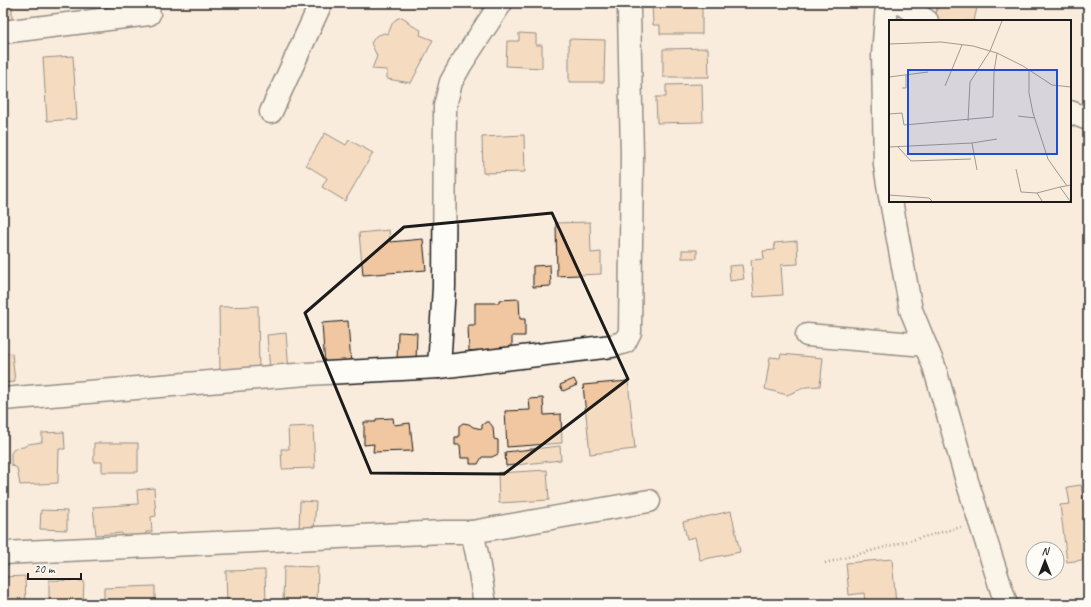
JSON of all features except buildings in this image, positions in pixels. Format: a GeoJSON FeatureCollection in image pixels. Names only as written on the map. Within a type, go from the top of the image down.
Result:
{"type":"FeatureCollection","features":[{"type":"Feature","properties":{"kind":"street"},"geometry":{"type":"LineString","coordinates":[[271,112],[322,3]]}},
{"type":"Feature","properties":{"kind":"street"},"geometry":{"type":"LineString","coordinates":[[439,367],[444,287],[445,106],[451,82],[501,3]]}},
{"type":"Feature","properties":{"kind":"street"},"geometry":{"type":"LineString","coordinates":[[3,399],[307,374],[439,367],[612,346],[625,342],[630,332],[632,156],[629,3]]}},
{"type":"Feature","properties":{"kind":"street"},"geometry":{"type":"LineString","coordinates":[[887,3],[883,56],[885,165],[889,191]]}},
{"type":"Feature","properties":{"kind":"street"},"geometry":{"type":"LineString","coordinates":[[901,3],[926,20]]}},
{"type":"Feature","properties":{"kind":"street"},"geometry":{"type":"LineString","coordinates":[[3,32],[149,14]]}},
{"type":"Feature","properties":{"kind":"street"},"geometry":{"type":"LineString","coordinates":[[1071,112],[1088,119]]}},
{"type":"Feature","properties":{"kind":"street"},"geometry":{"type":"LineString","coordinates":[[891,202],[911,310],[934,366],[967,481],[1006,604]]}},
{"type":"Feature","properties":{"kind":"street"},"geometry":{"type":"LineString","coordinates":[[807,335],[925,345]]}},
{"type":"Feature","properties":{"kind":"street"},"geometry":{"type":"LineString","coordinates":[[3,553],[444,532],[472,532],[649,501]]}},
{"type":"Feature","properties":{"kind":"street"},"geometry":{"type":"LineString","coordinates":[[472,532],[485,604]]}},
{"type":"Feature","properties":{"kind":"path"},"geometry":{"type":"LineString","coordinates":[[825,563],[980,522]]}},
{"type":"Feature","properties":{"kind":"highlighted area"},"geometry":{"type":"Polygon","coordinates":[[[552,213],[628,379],[504,474],[371,473],[305,313],[404,227],[552,213]]]}}]}
